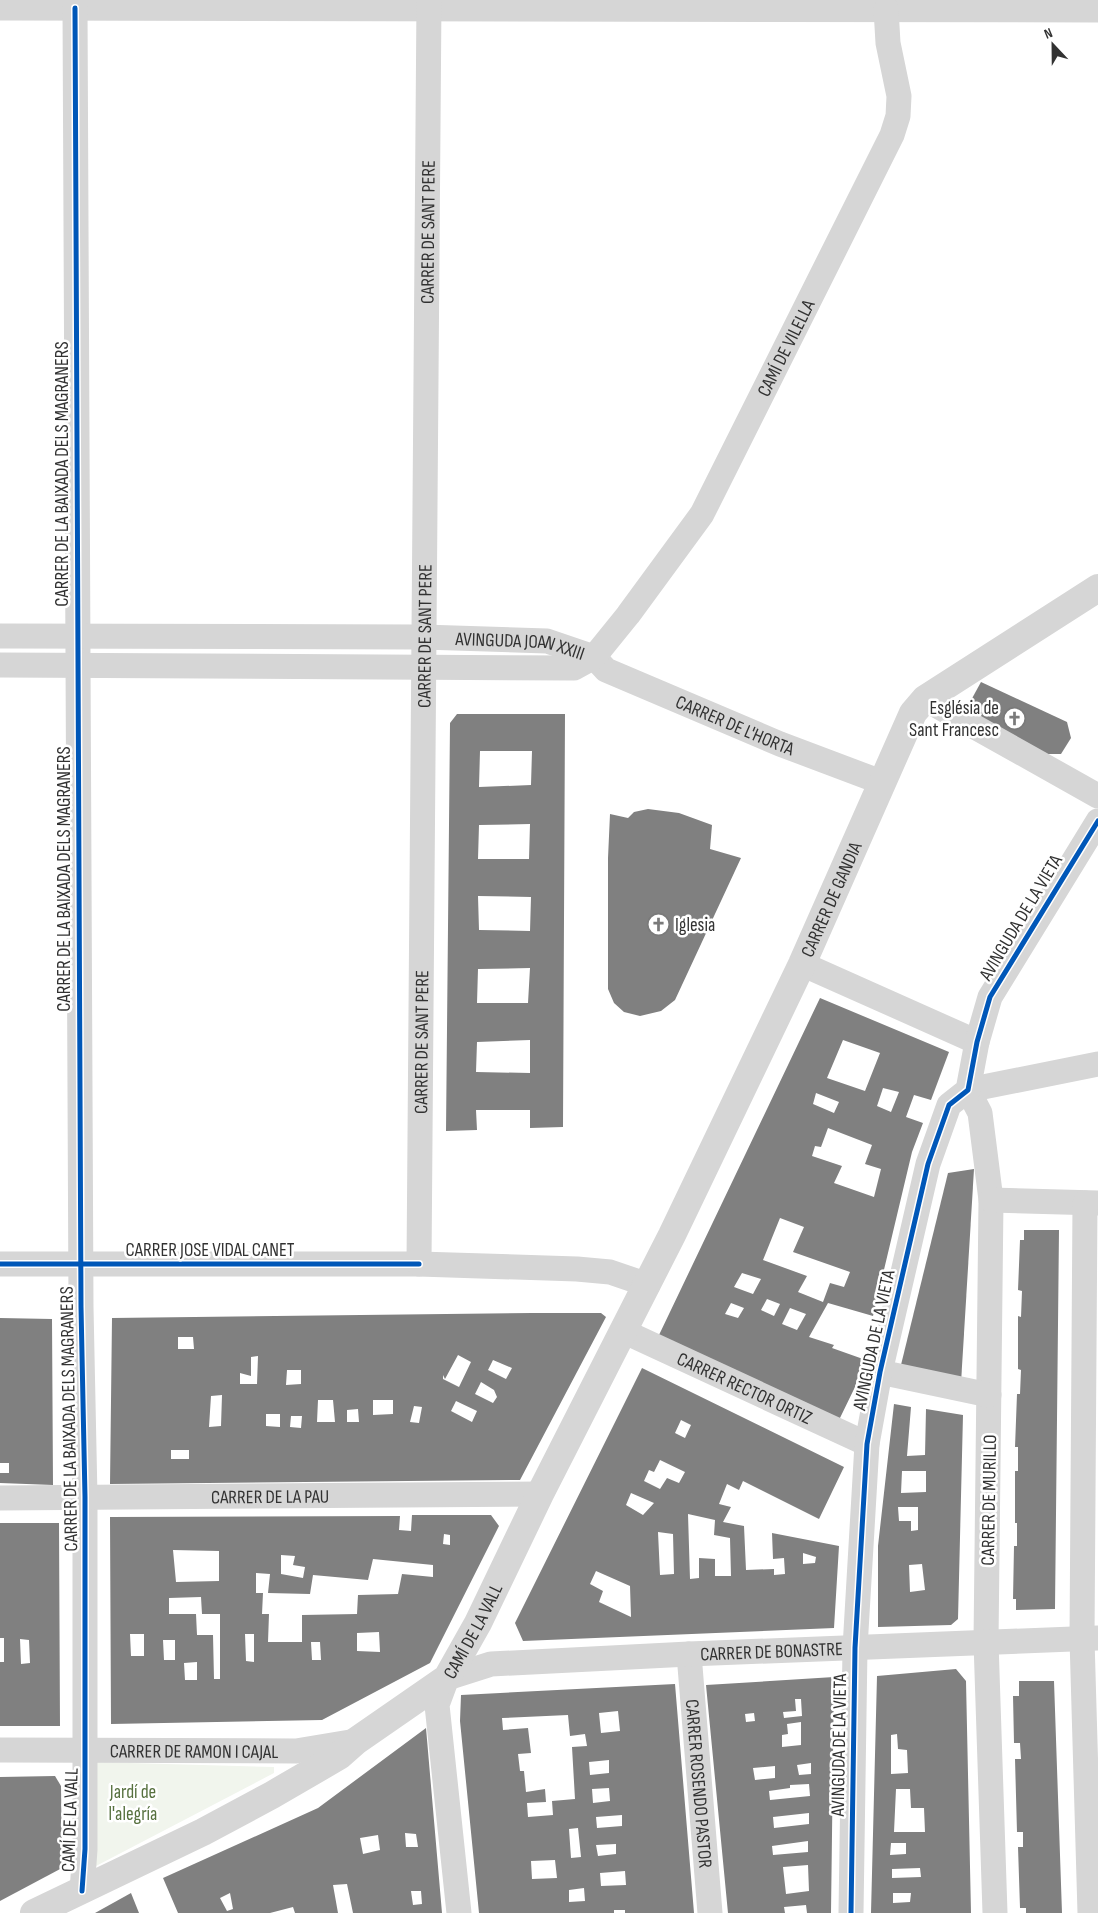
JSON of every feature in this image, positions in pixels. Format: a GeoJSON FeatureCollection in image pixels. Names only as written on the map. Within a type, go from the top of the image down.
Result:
{"type":"FeatureCollection","features":[{"type":"Feature","properties":{"kind":"street"},"geometry":{"type":"LineString","coordinates":[[0,8],[429,4],[815,5],[886,9],[968,5],[1098,10]]}},
{"type":"Feature","properties":{"kind":"street","name":"CARRER DE SANT PERE"},"geometry":{"type":"LineString","coordinates":[[419,1264],[422,668],[429,4]]}},
{"type":"Feature","properties":{"kind":"street","name":"CARRER DE LA BAIXADA DELS MAGRANERS"},"geometry":{"type":"LineString","coordinates":[[75,8],[77,666],[86,1750]]}},
{"type":"Feature","properties":{"kind":"street","name":"CAMÍ DE VILELLA"},"geometry":{"type":"LineString","coordinates":[[594,657],[628,615],[702,514],[892,135],[898,116],[899,96],[888,42],[886,9]]}},
{"type":"Feature","properties":{"kind":"street","name":"CARRER DE GANDIA"},"geometry":{"type":"LineString","coordinates":[[648,1285],[802,964],[913,713],[925,699],[1098,588]]}},
{"type":"Feature","properties":{"kind":"street","name":"AVINGUDA JOAN XXIII"},"geometry":{"type":"LineString","coordinates":[[0,636],[423,637],[547,641],[594,657]]}},
{"type":"Feature","properties":{"kind":"street","name":"AVINGUDA JOAN XXIII"},"geometry":{"type":"LineString","coordinates":[[0,665],[574,668],[594,657]]}},
{"type":"Feature","properties":{"kind":"street","name":"CARRER DE L'HORTA"},"geometry":{"type":"LineString","coordinates":[[594,657],[606,670],[780,744],[881,782]]}},
{"type":"Feature","properties":{"kind":"street"},"geometry":{"type":"LineString","coordinates":[[925,699],[1098,796]]}},
{"type":"Feature","properties":{"kind":"street","name":"AVINGUDA DE LA VIETA"},"geometry":{"type":"LineString","coordinates":[[851,1913],[855,1648],[867,1444],[880,1372],[928,1164],[949,1105],[968,1090],[976,1042],[990,997],[1095,829]]}},
{"type":"Feature","properties":{"kind":"street"},"geometry":{"type":"LineString","coordinates":[[802,964],[976,1042]]}},
{"type":"Feature","properties":{"kind":"street"},"geometry":{"type":"LineString","coordinates":[[968,1090],[1098,1064]]}},
{"type":"Feature","properties":{"kind":"street","name":"CARRER DE MURILLO"},"geometry":{"type":"LineString","coordinates":[[968,1090],[980,1113],[991,1200],[986,1642],[995,1913]]}},
{"type":"Feature","properties":{"kind":"street"},"geometry":{"type":"LineString","coordinates":[[991,1200],[1091,1203],[1090,1913]]}},
{"type":"Feature","properties":{"kind":"street","name":"CARRER JOSE VIDAL CANET"},"geometry":{"type":"LineString","coordinates":[[0,1264],[419,1264],[577,1269],[610,1272],[648,1285]]}},
{"type":"Feature","properties":{"kind":"street","name":"CAMÍ DE LA VALL"},"geometry":{"type":"LineString","coordinates":[[34,1913],[203,1832],[272,1795],[338,1756],[356,1740],[447,1678],[478,1623],[540,1494],[648,1285]]}},
{"type":"Feature","properties":{"kind":"street","name":"CARRER RECTOR ORTIZ"},"geometry":{"type":"LineString","coordinates":[[624,1332],[867,1444]]}},
{"type":"Feature","properties":{"kind":"street"},"geometry":{"type":"LineString","coordinates":[[880,1372],[989,1395]]}},
{"type":"Feature","properties":{"kind":"street","name":"CARRER DE LA PAU"},"geometry":{"type":"LineString","coordinates":[[0,1498],[540,1494]]}},
{"type":"Feature","properties":{"kind":"street","name":"CARRER DE BONASTRE"},"geometry":{"type":"LineString","coordinates":[[447,1678],[492,1664],[689,1654],[1090,1639]]}},
{"type":"Feature","properties":{"kind":"street","name":"CARRER ROSENDO PASTOR"},"geometry":{"type":"LineString","coordinates":[[689,1654],[710,1913]]}},
{"type":"Feature","properties":{"kind":"street"},"geometry":{"type":"LineString","coordinates":[[447,1678],[437,1705],[459,1913]]}},
{"type":"Feature","properties":{"kind":"street","name":"CARRER DE RAMON I CAJAL"},"geometry":{"type":"LineString","coordinates":[[0,1750],[296,1751],[356,1740]]}},
{"type":"Feature","properties":{"kind":"street","name":"CAMÍ DE LA VALL"},"geometry":{"type":"LineString","coordinates":[[82,1891],[85,1849],[86,1750]]}},
{"type":"Feature","properties":{"kind":"green space","name":"Jardí de l'alegría"},"geometry":{"type":"Polygon","coordinates":[[[93,1762],[274,1767],[274,1773],[96,1866],[93,1762]]]}},
{"type":"Feature","properties":{"kind":"building","name":"Església de Sant Francesc"},"geometry":{"type":"Polygon","coordinates":[[[981,682],[1067,722],[1071,738],[1061,754],[1045,754],[964,713],[981,682]]]}},
{"type":"Feature","properties":{"kind":"building"},"geometry":{"type":"Polygon","coordinates":[[[457,714],[565,714],[563,1127],[530,1128],[530,1110],[476,1110],[477,1130],[446,1131],[450,723],[457,714]],[[480,751],[479,787],[531,785],[532,751],[480,751]],[[530,824],[479,825],[478,859],[529,859],[530,824]],[[478,896],[479,930],[530,931],[531,897],[478,896]],[[530,968],[478,969],[477,1003],[528,1003],[530,968]],[[530,1040],[477,1042],[476,1072],[530,1073],[530,1040]]]}},
{"type":"Feature","properties":{"kind":"building","name":"Iglesia"},"geometry":{"type":"Polygon","coordinates":[[[648,809],[679,813],[712,825],[710,849],[741,858],[675,1000],[661,1011],[640,1016],[624,1012],[614,1003],[608,989],[608,858],[610,814],[628,818],[634,812],[648,809]]]}},
{"type":"Feature","properties":{"kind":"building"},"geometry":{"type":"Polygon","coordinates":[[[820,998],[949,1052],[931,1100],[914,1095],[906,1117],[923,1123],[912,1152],[873,1316],[828,1303],[809,1337],[834,1345],[832,1348],[863,1359],[855,1387],[839,1420],[659,1335],[820,998]],[[843,1040],[827,1078],[865,1091],[880,1053],[843,1040]],[[883,1088],[877,1106],[891,1112],[899,1092],[883,1088]],[[816,1093],[813,1104],[834,1113],[839,1102],[816,1093]],[[828,1128],[821,1147],[815,1146],[812,1156],[842,1166],[834,1183],[874,1197],[881,1169],[865,1164],[872,1145],[828,1128]],[[780,1218],[763,1260],[807,1276],[798,1292],[823,1302],[830,1283],[844,1287],[850,1272],[793,1252],[804,1227],[780,1218]],[[742,1273],[734,1287],[753,1294],[761,1279],[742,1273]],[[767,1299],[761,1310],[774,1316],[780,1304],[767,1299]],[[731,1303],[725,1314],[738,1318],[744,1308],[731,1303]],[[790,1308],[782,1324],[797,1330],[806,1314],[790,1308]]]}},
{"type":"Feature","properties":{"kind":"building"},"geometry":{"type":"Polygon","coordinates":[[[974,1169],[961,1383],[900,1369],[948,1173],[974,1169]]]}},
{"type":"Feature","properties":{"kind":"building"},"geometry":{"type":"Polygon","coordinates":[[[1024,1230],[1059,1230],[1055,1609],[1016,1610],[1016,1599],[1013,1599],[1014,1546],[1017,1546],[1015,1471],[1018,1471],[1018,1447],[1015,1447],[1017,1394],[1020,1394],[1021,1370],[1018,1369],[1018,1316],[1021,1317],[1022,1291],[1018,1290],[1020,1240],[1024,1240],[1024,1230]]]}},
{"type":"Feature","properties":{"kind":"building"},"geometry":{"type":"Polygon","coordinates":[[[532,1313],[601,1313],[606,1317],[520,1480],[110,1484],[112,1318],[532,1313]],[[178,1337],[178,1349],[194,1349],[193,1337],[178,1337]],[[458,1355],[445,1379],[443,1375],[443,1379],[459,1387],[471,1362],[458,1355]],[[258,1356],[251,1357],[251,1376],[240,1373],[240,1384],[257,1384],[258,1356]],[[493,1360],[488,1370],[506,1379],[512,1368],[493,1360]],[[287,1370],[286,1385],[301,1384],[301,1370],[287,1370]],[[481,1382],[475,1394],[493,1403],[497,1397],[494,1390],[481,1382]],[[222,1395],[211,1396],[209,1427],[221,1426],[222,1395]],[[318,1400],[317,1422],[335,1422],[333,1400],[318,1400]],[[373,1400],[373,1415],[393,1414],[393,1400],[373,1400]],[[456,1401],[451,1411],[472,1422],[477,1411],[456,1401]],[[414,1406],[410,1422],[419,1423],[422,1407],[414,1406]],[[358,1409],[347,1410],[347,1422],[359,1422],[358,1409]],[[266,1414],[266,1426],[280,1427],[280,1414],[266,1414]],[[291,1416],[290,1427],[301,1428],[302,1416],[291,1416]],[[171,1450],[171,1459],[189,1459],[189,1450],[171,1450]]]}},
{"type":"Feature","properties":{"kind":"building"},"geometry":{"type":"Polygon","coordinates":[[[0,1318],[52,1319],[53,1485],[0,1483],[0,1473],[9,1473],[9,1463],[0,1463],[0,1318]]]}},
{"type":"Feature","properties":{"kind":"building"},"geometry":{"type":"Polygon","coordinates":[[[642,1368],[844,1467],[819,1519],[743,1481],[739,1490],[727,1484],[719,1504],[731,1507],[723,1522],[744,1526],[746,1570],[774,1569],[774,1575],[785,1574],[784,1558],[773,1559],[772,1533],[839,1546],[834,1628],[523,1641],[515,1623],[642,1368]],[[681,1420],[675,1433],[685,1438],[691,1425],[681,1420]],[[660,1460],[654,1472],[649,1470],[644,1481],[660,1489],[667,1478],[679,1483],[685,1472],[660,1460]],[[631,1493],[626,1505],[643,1515],[654,1503],[631,1493]],[[688,1514],[690,1579],[699,1578],[699,1558],[715,1559],[715,1576],[731,1576],[730,1538],[714,1535],[715,1520],[688,1514]],[[658,1532],[660,1575],[674,1574],[673,1534],[658,1532]],[[803,1553],[803,1564],[815,1563],[816,1557],[803,1553]],[[596,1571],[590,1584],[603,1591],[599,1602],[631,1617],[630,1586],[596,1571]]]}},
{"type":"Feature","properties":{"kind":"building"},"geometry":{"type":"Polygon","coordinates":[[[894,1404],[911,1407],[907,1456],[925,1455],[926,1409],[963,1415],[958,1619],[951,1625],[878,1627],[878,1546],[894,1404]],[[902,1471],[901,1493],[926,1492],[926,1471],[902,1471]],[[898,1507],[899,1521],[911,1521],[911,1531],[918,1530],[918,1507],[898,1507]],[[922,1564],[909,1565],[910,1592],[925,1590],[922,1564]]]}},
{"type":"Feature","properties":{"kind":"building"},"geometry":{"type":"Polygon","coordinates":[[[412,1515],[491,1515],[499,1526],[430,1663],[322,1720],[111,1724],[110,1517],[400,1516],[399,1530],[411,1531],[412,1515]],[[444,1534],[443,1544],[450,1545],[450,1535],[444,1534]],[[173,1550],[176,1582],[219,1581],[219,1551],[173,1550]],[[281,1555],[281,1574],[303,1578],[305,1567],[293,1565],[295,1556],[281,1555]],[[373,1559],[368,1580],[313,1575],[310,1594],[268,1593],[270,1574],[256,1573],[256,1593],[263,1593],[262,1614],[269,1614],[268,1642],[302,1642],[302,1615],[357,1614],[358,1595],[398,1594],[402,1574],[433,1577],[433,1565],[373,1559]],[[201,1597],[169,1598],[169,1614],[196,1614],[197,1635],[213,1635],[214,1679],[220,1679],[220,1614],[202,1614],[201,1597]],[[379,1632],[357,1633],[357,1651],[380,1652],[379,1632]],[[130,1634],[131,1656],[144,1656],[144,1634],[130,1634]],[[245,1634],[246,1661],[254,1662],[254,1634],[245,1634]],[[163,1640],[164,1660],[175,1660],[175,1640],[163,1640]],[[311,1642],[312,1660],[321,1660],[320,1642],[311,1642]],[[197,1662],[184,1663],[185,1680],[197,1680],[197,1662]]]}},
{"type":"Feature","properties":{"kind":"building"},"geometry":{"type":"Polygon","coordinates":[[[0,1523],[59,1523],[60,1726],[0,1726],[0,1662],[4,1662],[4,1638],[0,1638],[0,1523]],[[20,1639],[21,1664],[30,1663],[29,1640],[20,1639]]]}},
{"type":"Feature","properties":{"kind":"building"},"geometry":{"type":"Polygon","coordinates":[[[956,1669],[966,1681],[971,1913],[871,1913],[877,1676],[956,1669]],[[897,1734],[891,1735],[891,1774],[908,1773],[907,1750],[898,1749],[897,1734]],[[896,1789],[894,1832],[925,1832],[924,1808],[911,1808],[910,1789],[896,1789]],[[891,1843],[890,1855],[906,1854],[906,1843],[891,1843]],[[920,1868],[892,1869],[892,1878],[921,1877],[920,1868]],[[893,1893],[893,1903],[910,1902],[911,1893],[893,1893]]]}},
{"type":"Feature","properties":{"kind":"building"},"geometry":{"type":"Polygon","coordinates":[[[834,1677],[831,1913],[807,1913],[806,1905],[784,1907],[785,1913],[728,1913],[706,1685],[834,1677]],[[795,1699],[796,1711],[783,1712],[784,1718],[802,1716],[801,1699],[795,1699]],[[754,1713],[745,1714],[746,1722],[755,1721],[754,1713]],[[801,1722],[787,1724],[788,1734],[782,1735],[782,1747],[801,1745],[801,1722]],[[811,1763],[797,1765],[799,1775],[811,1774],[811,1763]],[[775,1766],[753,1768],[755,1780],[775,1778],[775,1766]],[[809,1784],[790,1785],[790,1788],[769,1791],[770,1800],[810,1796],[809,1784]],[[809,1813],[773,1817],[774,1828],[809,1824],[809,1813]],[[808,1841],[772,1846],[773,1855],[808,1852],[808,1841]],[[808,1865],[783,1867],[786,1894],[809,1891],[808,1865]]]}},
{"type":"Feature","properties":{"kind":"building"},"geometry":{"type":"Polygon","coordinates":[[[1019,1681],[1054,1681],[1062,1913],[1026,1913],[1026,1908],[1020,1908],[1018,1847],[1023,1847],[1023,1832],[1017,1832],[1015,1759],[1021,1759],[1020,1743],[1014,1743],[1013,1696],[1019,1696],[1019,1681]]]}},
{"type":"Feature","properties":{"kind":"building"},"geometry":{"type":"Polygon","coordinates":[[[675,1684],[694,1913],[625,1913],[625,1910],[614,1910],[614,1913],[479,1913],[460,1721],[461,1695],[675,1684]],[[618,1711],[599,1713],[601,1733],[620,1731],[618,1711]],[[568,1715],[502,1718],[503,1730],[528,1728],[531,1753],[518,1754],[520,1771],[524,1771],[526,1792],[545,1789],[546,1802],[527,1803],[528,1817],[553,1815],[552,1801],[575,1799],[572,1747],[587,1746],[585,1734],[570,1736],[568,1715]],[[609,1760],[589,1762],[590,1775],[609,1773],[609,1760]],[[609,1788],[592,1789],[593,1803],[610,1801],[609,1788]],[[622,1815],[596,1817],[597,1828],[622,1826],[622,1815]],[[578,1828],[569,1829],[571,1858],[581,1857],[578,1828]],[[616,1844],[596,1845],[598,1856],[616,1854],[616,1844]],[[555,1860],[531,1861],[532,1879],[557,1878],[555,1860]],[[625,1871],[600,1873],[601,1886],[626,1885],[625,1871]],[[584,1888],[569,1890],[569,1902],[585,1901],[584,1888]]]}},
{"type":"Feature","properties":{"kind":"building"},"geometry":{"type":"Polygon","coordinates":[[[426,1728],[442,1913],[353,1913],[347,1884],[333,1885],[338,1913],[295,1913],[293,1907],[270,1913],[178,1913],[163,1878],[318,1808],[426,1728]],[[405,1833],[406,1847],[418,1847],[416,1834],[405,1833]],[[378,1835],[360,1838],[363,1854],[380,1850],[378,1835]],[[411,1891],[413,1905],[422,1904],[421,1891],[411,1891]],[[230,1893],[220,1898],[227,1911],[233,1909],[230,1893]]]}},
{"type":"Feature","properties":{"kind":"building"},"geometry":{"type":"Polygon","coordinates":[[[55,1776],[61,1786],[62,1868],[0,1901],[0,1777],[55,1776]]]}},
{"type":"Feature","properties":{"kind":"building"},"geometry":{"type":"Polygon","coordinates":[[[131,1893],[139,1913],[95,1913],[131,1893]]]}},
{"type":"Feature","properties":{"kind":"cycle path"},"geometry":{"type":"LineString","coordinates":[[75,8],[81,1307],[85,1497],[85,1849],[82,1891]]}},
{"type":"Feature","properties":{"kind":"cycle path"},"geometry":{"type":"LineString","coordinates":[[851,1913],[855,1648],[867,1444],[880,1372],[928,1164],[949,1105],[968,1090],[977,1042],[990,997],[1098,821]]}},
{"type":"Feature","properties":{"kind":"cycle path"},"geometry":{"type":"LineString","coordinates":[[0,1264],[419,1264]]}},
{"type":"Feature","properties":{"kind":"place","name":"Església de Sant Francesc"},"geometry":{"type":"Point","coordinates":[1015,718]}},
{"type":"Feature","properties":{"kind":"place","name":"Iglesia"},"geometry":{"type":"Point","coordinates":[659,924]}}]}
